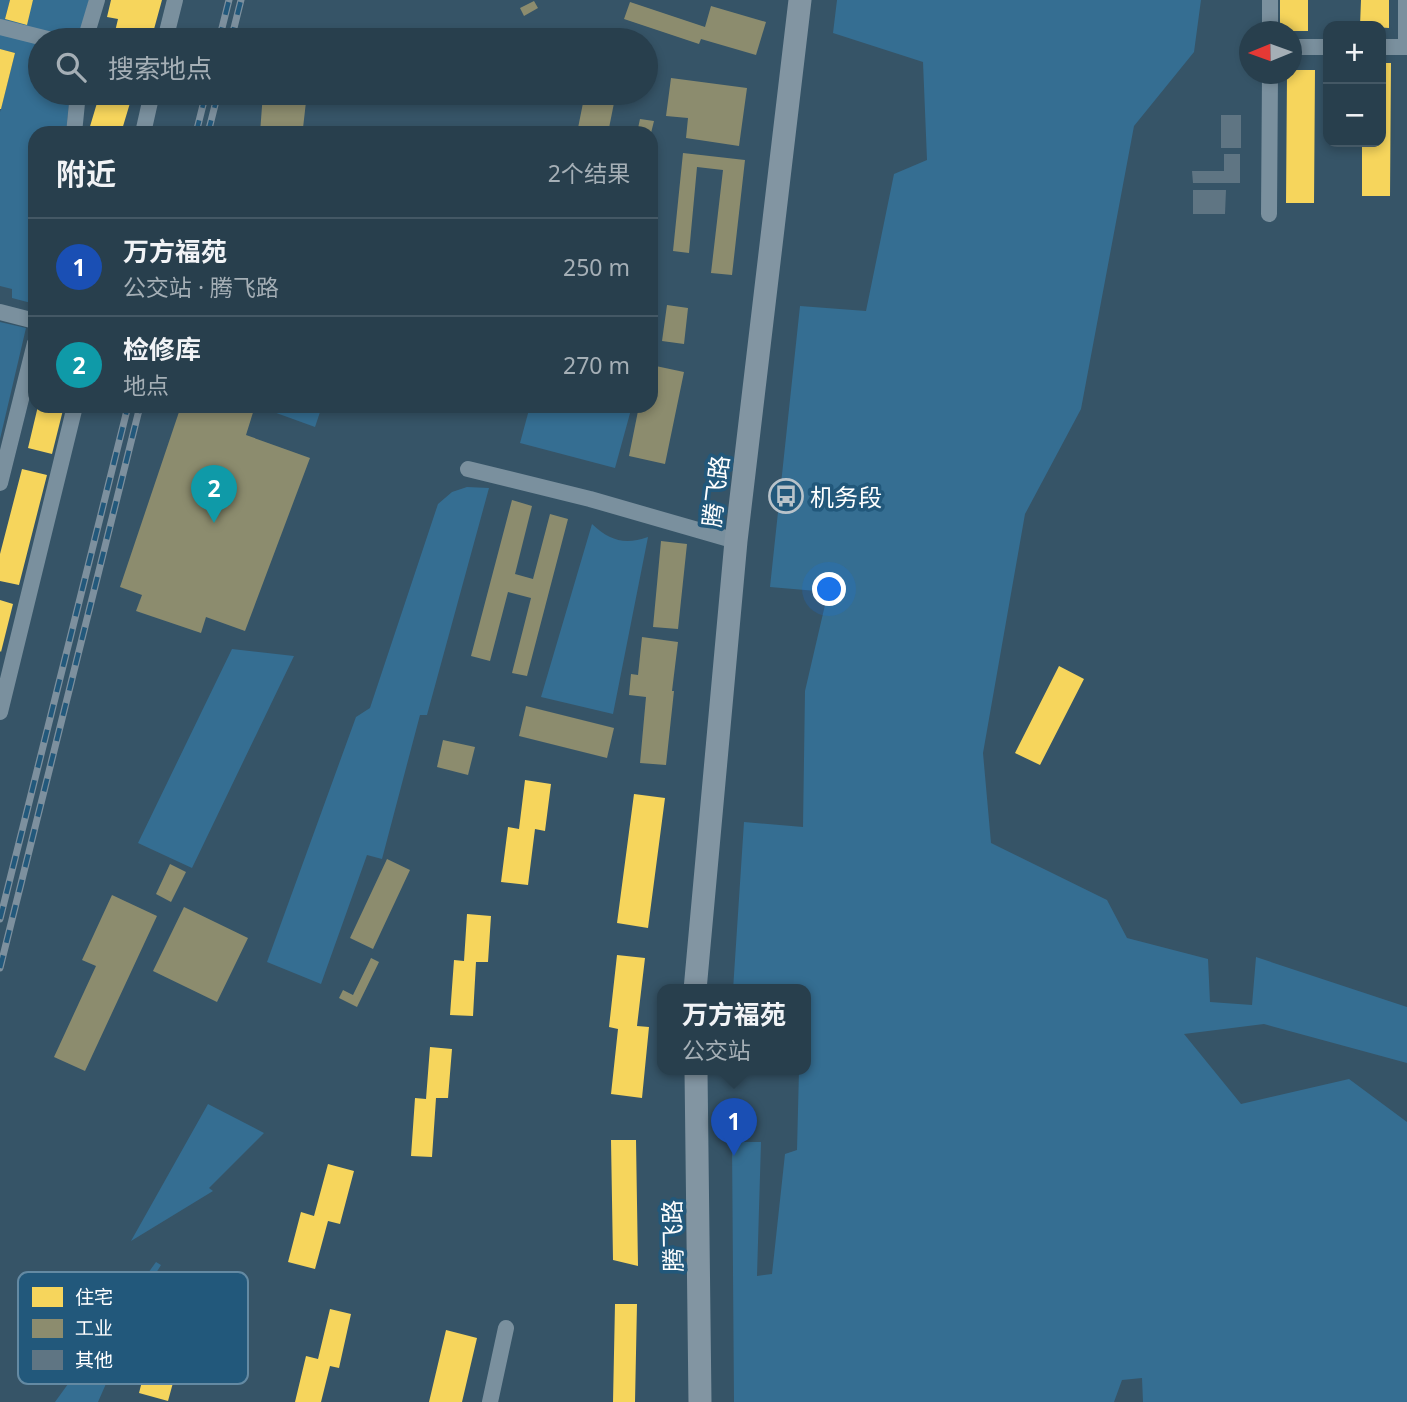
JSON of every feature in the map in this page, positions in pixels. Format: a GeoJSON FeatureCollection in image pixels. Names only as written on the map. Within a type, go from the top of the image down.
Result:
{"type":"FeatureCollection","features":[{"type":"Feature","properties":{"kind":"street"},"geometry":{"type":"LineString","coordinates":[[89,28],[97,0]]}},
{"type":"Feature","properties":{"kind":"street"},"geometry":{"type":"LineString","coordinates":[[168,28],[175,0]]}},
{"type":"Feature","properties":{"kind":"street","name":"腾飞路"},"geometry":{"type":"LineString","coordinates":[[696,984],[736,541],[800,0]]}},
{"type":"Feature","properties":{"kind":"street"},"geometry":{"type":"LineString","coordinates":[[1270,0],[1270,21]]}},
{"type":"Feature","properties":{"kind":"street"},"geometry":{"type":"LineString","coordinates":[[1386,47],[1407,47],[1406,0]]}},
{"type":"Feature","properties":{"kind":"street"},"geometry":{"type":"LineString","coordinates":[[0,27],[28,34]]}},
{"type":"Feature","properties":{"kind":"street"},"geometry":{"type":"LineString","coordinates":[[1302,47],[1323,47]]}},
{"type":"Feature","properties":{"kind":"street"},"geometry":{"type":"LineString","coordinates":[[1269,214],[1270,84]]}},
{"type":"Feature","properties":{"kind":"street"},"geometry":{"type":"LineString","coordinates":[[75,126],[77,105]]}},
{"type":"Feature","properties":{"kind":"street"},"geometry":{"type":"LineString","coordinates":[[145,126],[149,105]]}},
{"type":"Feature","properties":{"kind":"street"},"geometry":{"type":"LineString","coordinates":[[0,312],[28,319]]}},
{"type":"Feature","properties":{"kind":"street"},"geometry":{"type":"LineString","coordinates":[[0,483],[28,371]]}},
{"type":"Feature","properties":{"kind":"street"},"geometry":{"type":"LineString","coordinates":[[0,712],[73,413]]}},
{"type":"Feature","properties":{"kind":"street"},"geometry":{"type":"LineString","coordinates":[[468,469],[590,499],[736,541]]}},
{"type":"Feature","properties":{"kind":"street","name":"腾飞路"},"geometry":{"type":"LineString","coordinates":[[696,1075],[700,1402]]}},
{"type":"Feature","properties":{"kind":"street"},"geometry":{"type":"LineString","coordinates":[[489,1402],[506,1328]]}},
{"type":"Feature","properties":{"kind":"shaded area"},"geometry":{"type":"Polygon","coordinates":[[[0,0],[10,0],[5,19],[26,24],[33,0],[89,0],[81,28],[28,28],[28,105],[69,105],[67,126],[28,126],[28,302],[12,298],[12,289],[0,286],[0,112],[15,53],[0,49],[0,0]]]}},
{"type":"Feature","properties":{"kind":"shaded area"},"geometry":{"type":"Polygon","coordinates":[[[837,0],[1201,0],[1194,52],[1134,126],[1081,409],[1025,514],[983,753],[991,843],[1107,900],[1127,938],[1208,959],[1210,1002],[1252,1005],[1256,957],[1407,1007],[1407,1063],[1264,1024],[1184,1034],[1241,1104],[1349,1079],[1407,1122],[1407,1402],[1143,1402],[1142,1378],[1122,1380],[1114,1402],[734,1402],[732,1142],[761,1142],[757,1276],[772,1274],[785,1154],[797,1150],[799,1075],[811,1075],[811,984],[733,984],[744,822],[803,827],[805,691],[828,592],[770,587],[800,306],[866,311],[894,174],[927,160],[923,62],[833,33],[837,0]]]}},
{"type":"Feature","properties":{"kind":"shaded area"},"geometry":{"type":"Polygon","coordinates":[[[0,322],[26,328],[0,439],[0,322]]]}},
{"type":"Feature","properties":{"kind":"shaded area"},"geometry":{"type":"Polygon","coordinates":[[[276,413],[320,413],[315,427],[276,413]]]}},
{"type":"Feature","properties":{"kind":"shaded area"},"geometry":{"type":"Polygon","coordinates":[[[528,413],[630,413],[615,468],[520,443],[528,413]]]}},
{"type":"Feature","properties":{"kind":"shaded area"},"geometry":{"type":"Polygon","coordinates":[[[467,487],[489,488],[427,715],[420,715],[382,859],[367,855],[321,984],[267,962],[356,717],[370,708],[438,504],[452,492],[467,487]]]}},
{"type":"Feature","properties":{"kind":"shaded area"},"geometry":{"type":"Polygon","coordinates":[[[592,524],[618,540],[632,541],[648,537],[613,714],[541,697],[592,524]]]}},
{"type":"Feature","properties":{"kind":"shaded area"},"geometry":{"type":"Polygon","coordinates":[[[232,649],[294,656],[192,868],[138,843],[232,649]]]}},
{"type":"Feature","properties":{"kind":"shaded area"},"geometry":{"type":"Polygon","coordinates":[[[208,1104],[264,1133],[209,1188],[213,1191],[131,1241],[208,1104]]]}},
{"type":"Feature","properties":{"kind":"shaded area"},"geometry":{"type":"Polygon","coordinates":[[[156,1262],[161,1265],[157,1272],[149,1272],[156,1262]]]}},
{"type":"Feature","properties":{"kind":"shaded area"},"geometry":{"type":"Polygon","coordinates":[[[68,1384],[106,1384],[98,1402],[55,1402],[68,1384]]]}},
{"type":"Feature","properties":{"kind":"building: 住宅"},"geometry":{"type":"Polygon","coordinates":[[[10,0],[33,0],[27,25],[5,19],[10,0]]]}},
{"type":"Feature","properties":{"kind":"building: 住宅"},"geometry":{"type":"Polygon","coordinates":[[[111,0],[162,0],[154,28],[116,28],[118,19],[107,17],[111,0]]]}},
{"type":"Feature","properties":{"kind":"building: 住宅"},"geometry":{"type":"Polygon","coordinates":[[[1280,0],[1308,0],[1308,31],[1302,31],[1302,21],[1280,21],[1280,0]]]}},
{"type":"Feature","properties":{"kind":"building: 住宅"},"geometry":{"type":"Polygon","coordinates":[[[1361,0],[1389,0],[1389,28],[1386,28],[1386,21],[1360,21],[1361,0]]]}},
{"type":"Feature","properties":{"kind":"building: 住宅"},"geometry":{"type":"Polygon","coordinates":[[[0,49],[15,53],[1,109],[0,109],[0,49]]]}},
{"type":"Feature","properties":{"kind":"building: 住宅"},"geometry":{"type":"Polygon","coordinates":[[[1386,63],[1391,63],[1390,196],[1362,196],[1362,147],[1386,147],[1386,63]]]}},
{"type":"Feature","properties":{"kind":"building: 住宅"},"geometry":{"type":"Polygon","coordinates":[[[1302,70],[1315,70],[1314,203],[1286,203],[1287,84],[1302,84],[1302,70]]]}},
{"type":"Feature","properties":{"kind":"building: 住宅"},"geometry":{"type":"Polygon","coordinates":[[[96,105],[129,105],[123,126],[90,126],[96,105]]]}},
{"type":"Feature","properties":{"kind":"building: 住宅"},"geometry":{"type":"Polygon","coordinates":[[[36,413],[62,413],[52,454],[28,448],[36,413]]]}},
{"type":"Feature","properties":{"kind":"building: 住宅"},"geometry":{"type":"Polygon","coordinates":[[[22,469],[47,475],[19,585],[0,581],[0,554],[22,469]]]}},
{"type":"Feature","properties":{"kind":"building: 住宅"},"geometry":{"type":"Polygon","coordinates":[[[0,600],[13,604],[1,652],[0,651],[0,600]]]}},
{"type":"Feature","properties":{"kind":"building: 住宅"},"geometry":{"type":"Polygon","coordinates":[[[1059,666],[1084,679],[1040,765],[1015,753],[1059,666]]]}},
{"type":"Feature","properties":{"kind":"building: 住宅"},"geometry":{"type":"Polygon","coordinates":[[[525,780],[551,784],[545,831],[535,829],[528,885],[501,882],[508,827],[519,829],[525,780]]]}},
{"type":"Feature","properties":{"kind":"building: 住宅"},"geometry":{"type":"Polygon","coordinates":[[[634,794],[665,798],[648,928],[617,923],[634,794]]]}},
{"type":"Feature","properties":{"kind":"building: 住宅"},"geometry":{"type":"Polygon","coordinates":[[[467,914],[491,916],[488,962],[476,962],[473,1016],[450,1015],[454,960],[464,961],[467,914]]]}},
{"type":"Feature","properties":{"kind":"building: 住宅"},"geometry":{"type":"Polygon","coordinates":[[[617,955],[645,958],[637,1026],[649,1027],[642,1098],[611,1094],[618,1029],[609,1027],[617,955]]]}},
{"type":"Feature","properties":{"kind":"building: 住宅"},"geometry":{"type":"Polygon","coordinates":[[[430,1047],[452,1049],[448,1098],[436,1098],[432,1157],[411,1156],[415,1098],[426,1099],[430,1047]]]}},
{"type":"Feature","properties":{"kind":"building: 住宅"},"geometry":{"type":"Polygon","coordinates":[[[611,1140],[636,1140],[638,1266],[613,1260],[611,1140]]]}},
{"type":"Feature","properties":{"kind":"building: 住宅"},"geometry":{"type":"Polygon","coordinates":[[[328,1164],[354,1171],[340,1224],[328,1221],[315,1269],[288,1262],[301,1212],[314,1216],[328,1164]]]}},
{"type":"Feature","properties":{"kind":"building: 住宅"},"geometry":{"type":"Polygon","coordinates":[[[615,1304],[637,1304],[635,1402],[613,1402],[615,1304]]]}},
{"type":"Feature","properties":{"kind":"building: 住宅"},"geometry":{"type":"Polygon","coordinates":[[[330,1309],[351,1314],[339,1368],[330,1366],[321,1402],[295,1402],[306,1356],[318,1359],[330,1309]]]}},
{"type":"Feature","properties":{"kind":"building: 住宅"},"geometry":{"type":"Polygon","coordinates":[[[446,1330],[477,1338],[462,1402],[429,1402],[446,1330]]]}},
{"type":"Feature","properties":{"kind":"building: 住宅"},"geometry":{"type":"Polygon","coordinates":[[[141,1384],[173,1384],[168,1401],[139,1393],[141,1384]]]}},
{"type":"Feature","properties":{"kind":"building: 工业"},"geometry":{"type":"Polygon","coordinates":[[[534,1],[538,8],[524,16],[520,8],[534,1]]]}},
{"type":"Feature","properties":{"kind":"building: 工业"},"geometry":{"type":"Polygon","coordinates":[[[630,2],[705,27],[711,6],[766,22],[756,55],[701,39],[699,44],[658,30],[658,28],[624,19],[630,2]]]}},
{"type":"Feature","properties":{"kind":"building: 工业"},"geometry":{"type":"Polygon","coordinates":[[[671,78],[747,88],[739,146],[686,138],[688,118],[666,116],[671,78]]]}},
{"type":"Feature","properties":{"kind":"building: 工业"},"geometry":{"type":"Polygon","coordinates":[[[262,105],[306,105],[303,126],[261,126],[262,105]]]}},
{"type":"Feature","properties":{"kind":"building: 工业"},"geometry":{"type":"Polygon","coordinates":[[[583,105],[614,105],[609,126],[578,126],[583,105]]]}},
{"type":"Feature","properties":{"kind":"building: 工业"},"geometry":{"type":"Polygon","coordinates":[[[640,119],[654,121],[653,126],[638,126],[640,119]]]}},
{"type":"Feature","properties":{"kind":"building: 工业"},"geometry":{"type":"Polygon","coordinates":[[[683,153],[745,160],[732,275],[711,273],[723,170],[697,167],[689,253],[673,251],[683,153]]]}},
{"type":"Feature","properties":{"kind":"building: 工业"},"geometry":{"type":"Polygon","coordinates":[[[667,305],[688,308],[684,344],[662,341],[667,305]]]}},
{"type":"Feature","properties":{"kind":"building: 工业"},"geometry":{"type":"Polygon","coordinates":[[[658,366],[684,372],[665,464],[629,456],[638,413],[658,413],[658,366]]]}},
{"type":"Feature","properties":{"kind":"building: 工业"},"geometry":{"type":"Polygon","coordinates":[[[179,413],[253,413],[246,435],[310,458],[245,631],[206,617],[201,633],[136,611],[142,595],[120,587],[179,413]]]}},
{"type":"Feature","properties":{"kind":"building: 工业"},"geometry":{"type":"Polygon","coordinates":[[[512,500],[532,506],[515,574],[533,579],[550,514],[568,519],[527,676],[512,673],[531,598],[508,592],[490,661],[471,656],[512,500]]]}},
{"type":"Feature","properties":{"kind":"building: 工业"},"geometry":{"type":"Polygon","coordinates":[[[661,541],[687,544],[678,629],[653,627],[661,541]]]}},
{"type":"Feature","properties":{"kind":"building: 工业"},"geometry":{"type":"Polygon","coordinates":[[[642,637],[678,642],[666,765],[640,763],[646,697],[629,695],[631,674],[638,675],[642,637]]]}},
{"type":"Feature","properties":{"kind":"building: 工业"},"geometry":{"type":"Polygon","coordinates":[[[526,706],[614,728],[607,758],[519,736],[526,706]]]}},
{"type":"Feature","properties":{"kind":"building: 工业"},"geometry":{"type":"Polygon","coordinates":[[[443,740],[475,747],[468,775],[437,767],[443,740]]]}},
{"type":"Feature","properties":{"kind":"building: 工业"},"geometry":{"type":"Polygon","coordinates":[[[387,859],[410,870],[373,949],[350,938],[387,859]]]}},
{"type":"Feature","properties":{"kind":"building: 工业"},"geometry":{"type":"Polygon","coordinates":[[[170,864],[186,872],[171,902],[156,894],[170,864]]]}},
{"type":"Feature","properties":{"kind":"building: 工业"},"geometry":{"type":"Polygon","coordinates":[[[112,895],[157,916],[85,1071],[54,1057],[96,966],[82,960],[112,895]]]}},
{"type":"Feature","properties":{"kind":"building: 工业"},"geometry":{"type":"Polygon","coordinates":[[[184,907],[248,938],[217,1002],[153,971],[184,907]]]}},
{"type":"Feature","properties":{"kind":"building: 工业"},"geometry":{"type":"Polygon","coordinates":[[[371,958],[379,962],[357,1007],[339,998],[343,990],[353,995],[371,958]]]}},
{"type":"Feature","properties":{"kind":"building: 其他"},"geometry":{"type":"Polygon","coordinates":[[[1221,115],[1241,115],[1241,148],[1221,148],[1221,115]]]}},
{"type":"Feature","properties":{"kind":"building: 其他"},"geometry":{"type":"Polygon","coordinates":[[[1224,154],[1240,154],[1240,183],[1193,183],[1192,171],[1224,171],[1224,154]]]}},
{"type":"Feature","properties":{"kind":"building: 其他"},"geometry":{"type":"Polygon","coordinates":[[[1193,190],[1226,190],[1225,214],[1193,214],[1193,190]]]}},
{"type":"Feature","properties":{"kind":"railway"},"geometry":{"type":"LineString","coordinates":[[222,28],[229,0]]}},
{"type":"Feature","properties":{"kind":"railway"},"geometry":{"type":"LineString","coordinates":[[234,28],[241,0]]}},
{"type":"Feature","properties":{"kind":"railway"},"geometry":{"type":"LineString","coordinates":[[198,126],[203,105]]}},
{"type":"Feature","properties":{"kind":"railway"},"geometry":{"type":"LineString","coordinates":[[210,126],[215,105]]}},
{"type":"Feature","properties":{"kind":"railway"},"geometry":{"type":"LineString","coordinates":[[0,919],[126,413]]}},
{"type":"Feature","properties":{"kind":"railway"},"geometry":{"type":"LineString","coordinates":[[0,968],[138,413]]}},
{"type":"Feature","properties":{"kind":"place","name":"机务段"},"geometry":{"type":"Point","coordinates":[786,496]}},
{"type":"Feature","properties":{"kind":"place","name":"检修库"},"geometry":{"type":"Point","coordinates":[214,523]}},
{"type":"Feature","properties":{"kind":"place","name":"万方福苑"},"geometry":{"type":"Point","coordinates":[734,1156]}}]}
